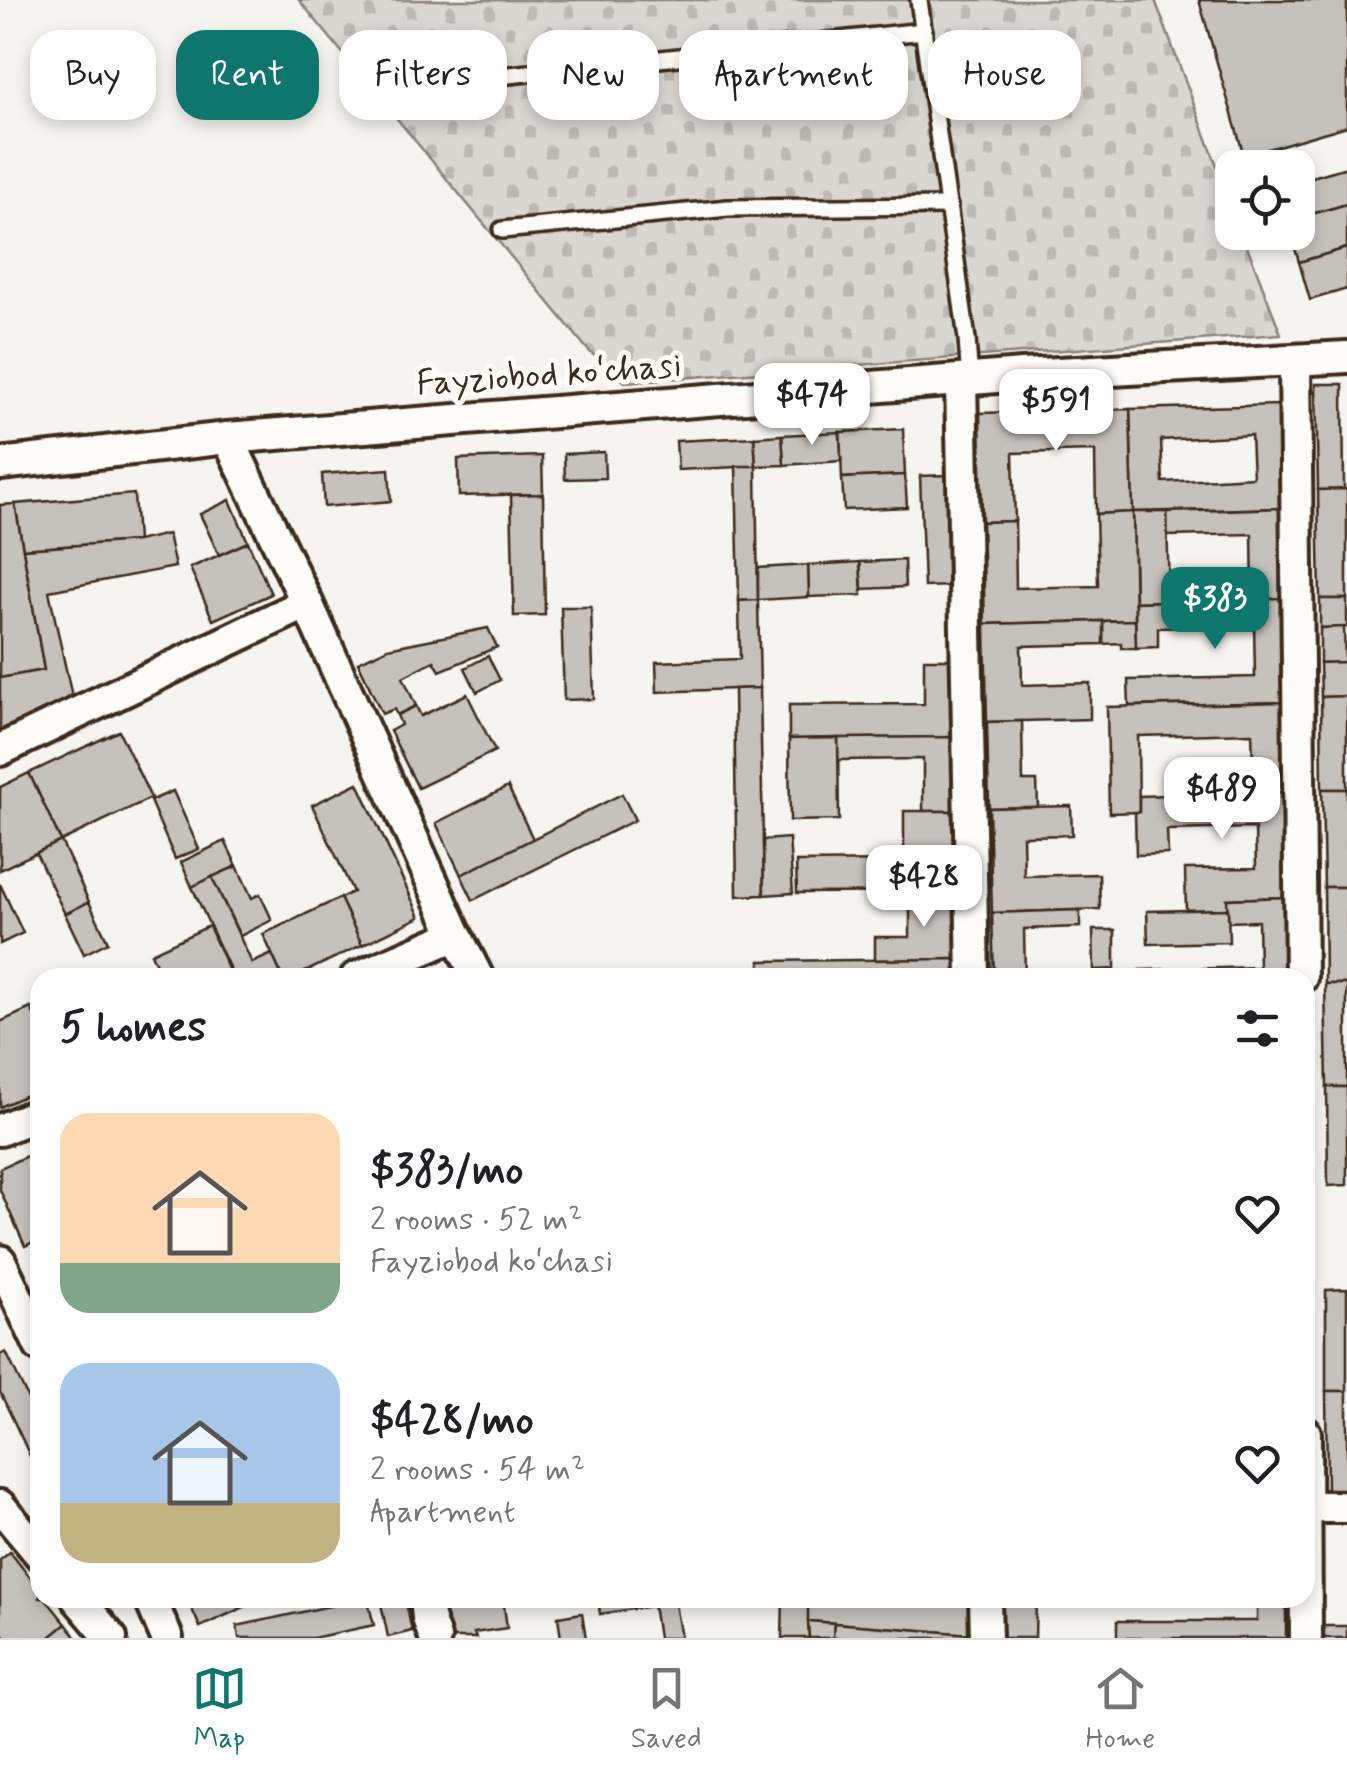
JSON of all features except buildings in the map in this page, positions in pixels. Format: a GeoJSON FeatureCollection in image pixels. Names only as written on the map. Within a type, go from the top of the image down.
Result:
{"type":"FeatureCollection","features":[{"type":"Feature","properties":{"kind":"street","name":"Fayziobod koʻchasi"},"geometry":{"type":"LineString","coordinates":[[0,464],[228,438],[1022,375],[1347,358]]}},
{"type":"Feature","properties":{"kind":"street"},"geometry":{"type":"LineString","coordinates":[[1295,361],[1301,968]]}},
{"type":"Feature","properties":{"kind":"street"},"geometry":{"type":"LineString","coordinates":[[965,380],[973,968]]}},
{"type":"Feature","properties":{"kind":"street"},"geometry":{"type":"LineString","coordinates":[[228,438],[473,968]]}},
{"type":"Feature","properties":{"kind":"street"},"geometry":{"type":"LineString","coordinates":[[0,750],[307,603]]}},
{"type":"Feature","properties":{"kind":"street"},"geometry":{"type":"LineString","coordinates":[[379,968],[456,934]]}},
{"type":"Feature","properties":{"kind":"street"},"geometry":{"type":"LineString","coordinates":[[0,1130],[30,1117]]}},
{"type":"Feature","properties":{"kind":"street"},"geometry":{"type":"LineString","coordinates":[[0,1260],[30,1324]]}},
{"type":"Feature","properties":{"kind":"street"},"geometry":{"type":"LineString","coordinates":[[0,1506],[30,1542]]}},
{"type":"Feature","properties":{"kind":"street"},"geometry":{"type":"LineString","coordinates":[[1315,1507],[1347,1507]]}},
{"type":"Feature","properties":{"kind":"street"},"geometry":{"type":"LineString","coordinates":[[85,1608],[111,1638]]}},
{"type":"Feature","properties":{"kind":"street"},"geometry":{"type":"LineString","coordinates":[[154,1608],[167,1638]]}},
{"type":"Feature","properties":{"kind":"street"},"geometry":{"type":"LineString","coordinates":[[427,1608],[435,1638]]}},
{"type":"Feature","properties":{"kind":"street"},"geometry":{"type":"LineString","coordinates":[[986,1608],[986,1638]]}},
{"type":"Feature","properties":{"kind":"street"},"geometry":{"type":"LineString","coordinates":[[1306,1608],[1306,1638]]}},
{"type":"Feature","properties":{"kind":"lane"},"geometry":{"type":"LineString","coordinates":[[919,0],[967,339],[965,380]]}},
{"type":"Feature","properties":{"kind":"lane"},"geometry":{"type":"LineString","coordinates":[[507,75],[924,31]]}},
{"type":"Feature","properties":{"kind":"lane"},"geometry":{"type":"LineString","coordinates":[[502,230],[728,208],[949,206]]}},
{"type":"Feature","properties":{"kind":"green space"},"geometry":{"type":"Polygon","coordinates":[[[299,0],[1155,0],[1215,161],[1215,250],[1249,250],[1281,334],[625,382],[589,351],[398,120],[507,120],[507,30],[339,30],[339,48],[299,0]]]}}]}
